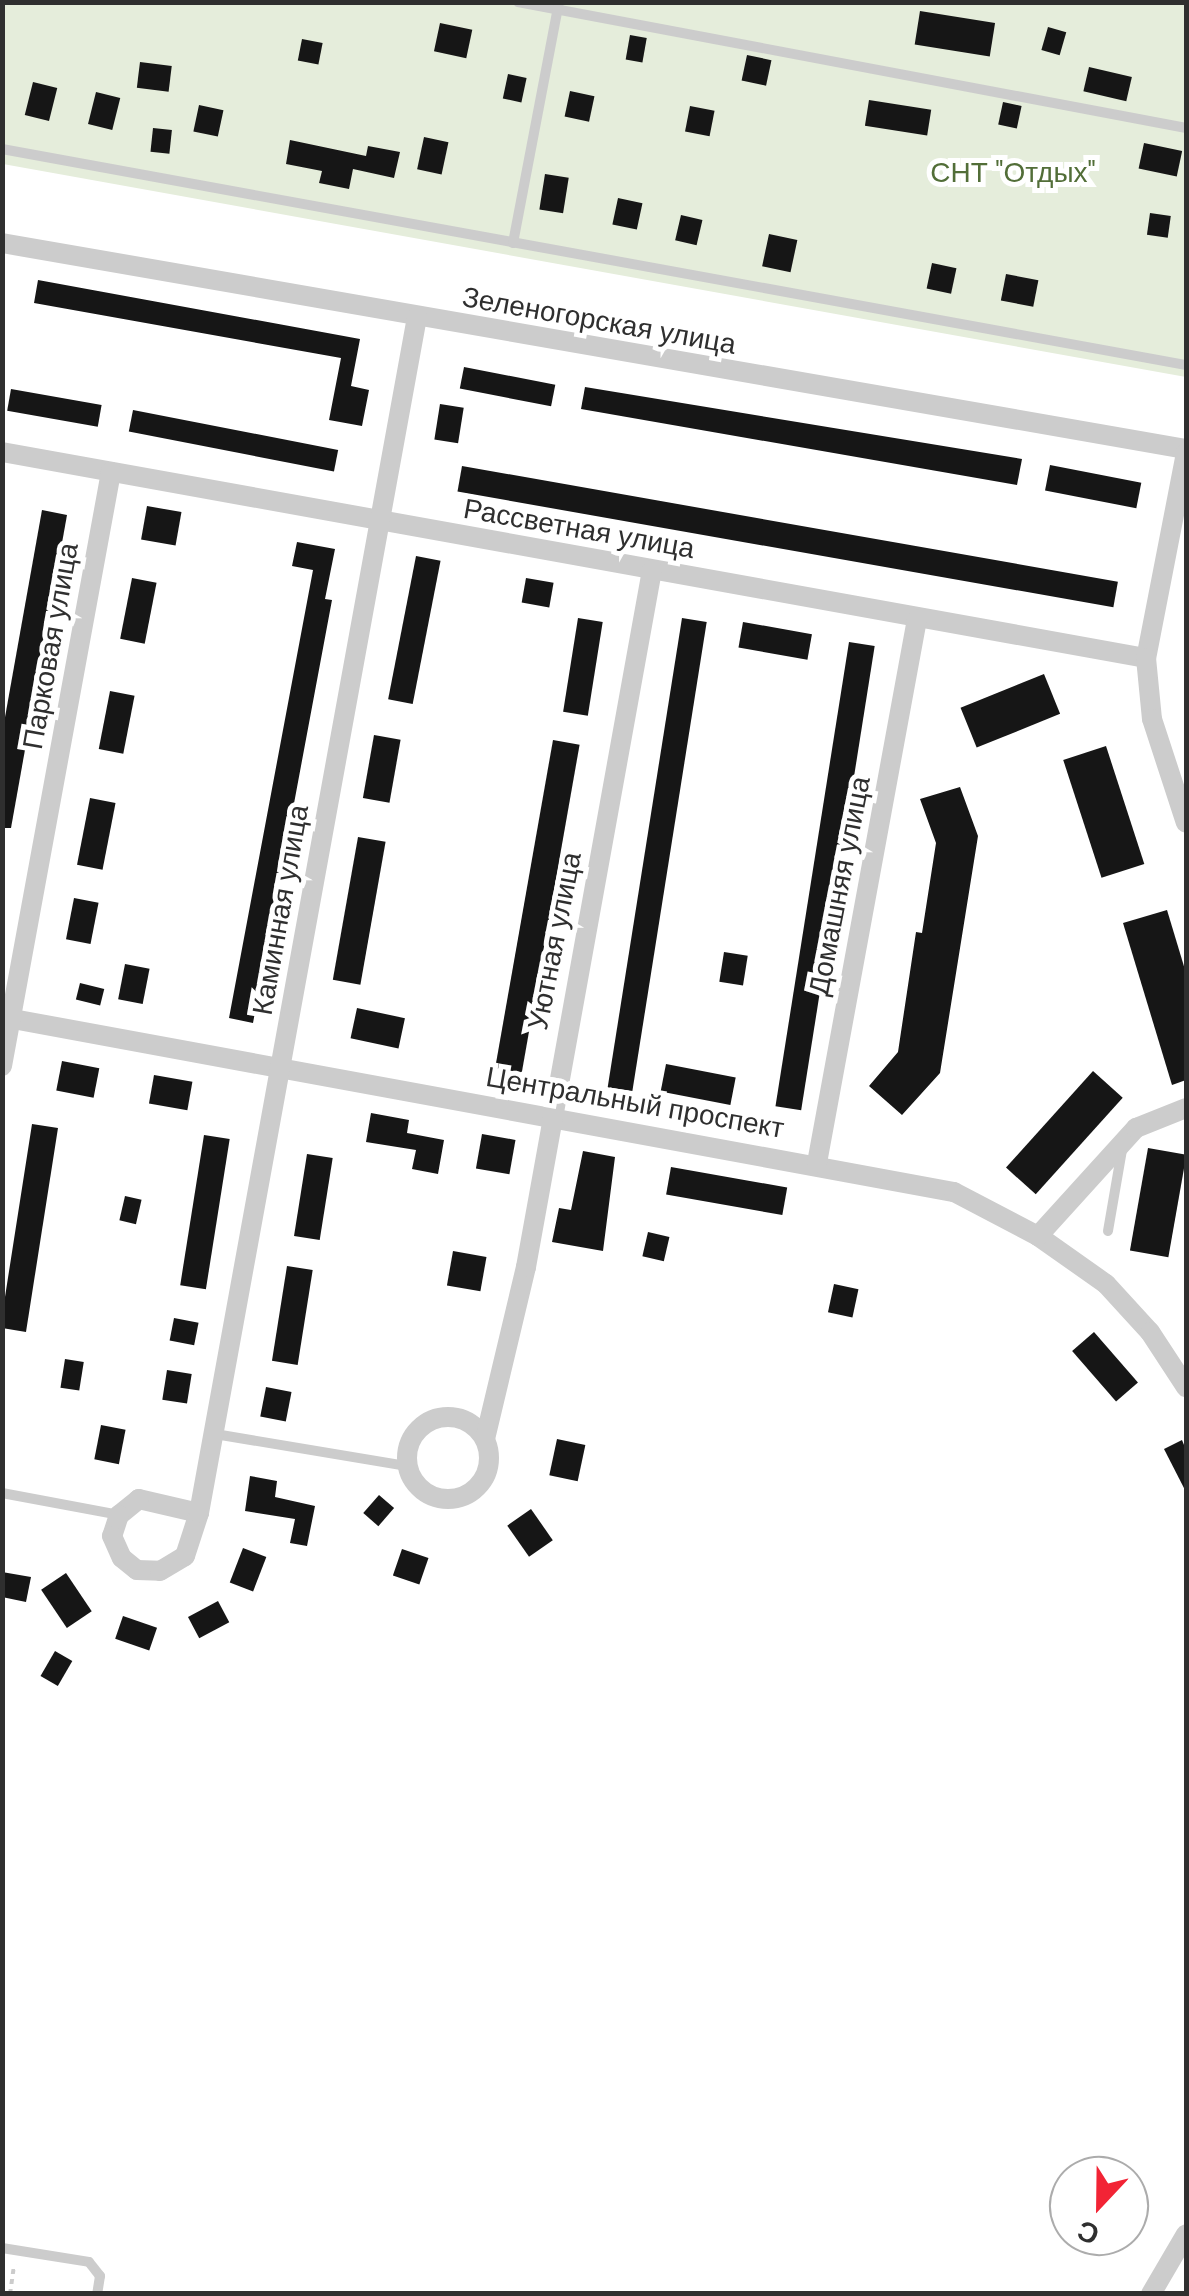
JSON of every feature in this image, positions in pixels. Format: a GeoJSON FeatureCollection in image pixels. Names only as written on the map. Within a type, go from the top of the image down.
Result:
{"type":"FeatureCollection","features":[{"type":"Feature","properties":{"kind":"street","name":"Зеленогорская улица"},"geometry":{"type":"LineString","coordinates":[[2,244],[1186,451]]}},
{"type":"Feature","properties":{"kind":"street","name":"Каминная улица"},"geometry":{"type":"LineString","coordinates":[[119,1516],[112,1536],[122,1558],[137,1570],[160,1571],[185,1556],[215,1434],[416,317]]}},
{"type":"Feature","properties":{"kind":"street"},"geometry":{"type":"LineString","coordinates":[[1186,451],[1146,658],[1152,719],[1186,823]]}},
{"type":"Feature","properties":{"kind":"street","name":"Рассветная улица"},"geometry":{"type":"LineString","coordinates":[[2,452],[1146,658]]}},
{"type":"Feature","properties":{"kind":"street","name":"Парковая улица"},"geometry":{"type":"LineString","coordinates":[[2,1066],[6,1018],[110,472]]}},
{"type":"Feature","properties":{"kind":"street","name":"Уютная улица"},"geometry":{"type":"LineString","coordinates":[[485,1439],[526,1267],[550,1116],[652,570]]}},
{"type":"Feature","properties":{"kind":"street","name":"Домашняя улица"},"geometry":{"type":"LineString","coordinates":[[816,1163],[918,619]]}},
{"type":"Feature","properties":{"kind":"street","name":"Центральный проспект"},"geometry":{"type":"LineString","coordinates":[[6,1018],[816,1163],[954,1192],[1038,1236],[1106,1284],[1150,1332],[1186,1387]]}},
{"type":"Feature","properties":{"kind":"street"},"geometry":{"type":"LineString","coordinates":[[1038,1236],[1124,1139],[1186,1108]]}},
{"type":"Feature","properties":{"kind":"street"},"geometry":{"type":"LineString","coordinates":[[458,1418],[485,1439],[487,1474],[462,1497],[428,1494],[408,1466],[416,1432],[434,1419],[458,1418]]}},
{"type":"Feature","properties":{"kind":"street"},"geometry":{"type":"LineString","coordinates":[[119,1516],[139,1500],[198,1513]]}},
{"type":"Feature","properties":{"kind":"street"},"geometry":{"type":"LineString","coordinates":[[1151,2294],[1186,2234]]}},
{"type":"Feature","properties":{"kind":"lane"},"geometry":{"type":"LineString","coordinates":[[518,2],[558,6],[1186,128]]}},
{"type":"Feature","properties":{"kind":"lane"},"geometry":{"type":"LineString","coordinates":[[513,243],[558,6]]}},
{"type":"Feature","properties":{"kind":"lane"},"geometry":{"type":"LineString","coordinates":[[2,149],[1186,365]]}},
{"type":"Feature","properties":{"kind":"lane"},"geometry":{"type":"LineString","coordinates":[[1108,1231],[1124,1139]]}},
{"type":"Feature","properties":{"kind":"lane"},"geometry":{"type":"LineString","coordinates":[[215,1434],[408,1466]]}},
{"type":"Feature","properties":{"kind":"lane"},"geometry":{"type":"LineString","coordinates":[[2,1493],[119,1516]]}},
{"type":"Feature","properties":{"kind":"lane"},"geometry":{"type":"LineString","coordinates":[[2,2248],[89,2262],[100,2276],[97,2294]]}},
{"type":"Feature","properties":{"kind":"path"},"geometry":{"type":"LineString","coordinates":[[10,2294],[14,2260]]}},
{"type":"Feature","properties":{"kind":"green space","name":"СНТ \"Отдых\""},"geometry":{"type":"Polygon","coordinates":[[[2,3],[1186,3],[1186,377],[3,164],[2,3]]]}},
{"type":"Feature","properties":{"kind":"building"},"geometry":{"type":"Polygon","coordinates":[[[920,11],[995,23],[990,56],[915,45],[920,11]]]}},
{"type":"Feature","properties":{"kind":"building"},"geometry":{"type":"Polygon","coordinates":[[[440,23],[472,30],[466,58],[434,51],[440,23]]]}},
{"type":"Feature","properties":{"kind":"building"},"geometry":{"type":"Polygon","coordinates":[[[1048,27],[1066,32],[1060,55],[1041,50],[1048,27]]]}},
{"type":"Feature","properties":{"kind":"building"},"geometry":{"type":"Polygon","coordinates":[[[630,35],[647,38],[642,63],[626,60],[630,35]]]}},
{"type":"Feature","properties":{"kind":"building"},"geometry":{"type":"Polygon","coordinates":[[[302,39],[323,43],[318,65],[298,61],[302,39]]]}},
{"type":"Feature","properties":{"kind":"building"},"geometry":{"type":"Polygon","coordinates":[[[747,55],[771,60],[766,86],[742,80],[747,55]]]}},
{"type":"Feature","properties":{"kind":"building"},"geometry":{"type":"Polygon","coordinates":[[[140,62],[172,66],[169,92],[137,88],[140,62]]]}},
{"type":"Feature","properties":{"kind":"building"},"geometry":{"type":"Polygon","coordinates":[[[1089,67],[1132,77],[1126,101],[1083,91],[1089,67]]]}},
{"type":"Feature","properties":{"kind":"building"},"geometry":{"type":"Polygon","coordinates":[[[508,74],[527,78],[521,102],[503,98],[508,74]]]}},
{"type":"Feature","properties":{"kind":"building"},"geometry":{"type":"Polygon","coordinates":[[[33,82],[57,88],[49,121],[25,115],[33,82]]]}},
{"type":"Feature","properties":{"kind":"building"},"geometry":{"type":"Polygon","coordinates":[[[570,91],[594,96],[589,122],[565,116],[570,91]]]}},
{"type":"Feature","properties":{"kind":"building"},"geometry":{"type":"Polygon","coordinates":[[[96,92],[120,98],[112,130],[88,124],[96,92]]]}},
{"type":"Feature","properties":{"kind":"building"},"geometry":{"type":"Polygon","coordinates":[[[869,100],[931,110],[927,136],[865,126],[869,100]]]}},
{"type":"Feature","properties":{"kind":"building"},"geometry":{"type":"Polygon","coordinates":[[[1003,102],[1022,106],[1017,128],[998,124],[1003,102]]]}},
{"type":"Feature","properties":{"kind":"building"},"geometry":{"type":"Polygon","coordinates":[[[199,105],[223,110],[218,137],[193,131],[199,105]]]}},
{"type":"Feature","properties":{"kind":"building"},"geometry":{"type":"Polygon","coordinates":[[[690,106],[715,111],[710,136],[685,132],[690,106]]]}},
{"type":"Feature","properties":{"kind":"building"},"geometry":{"type":"Polygon","coordinates":[[[153,128],[172,130],[169,154],[150,152],[153,128]]]}},
{"type":"Feature","properties":{"kind":"building"},"geometry":{"type":"Polygon","coordinates":[[[424,137],[448,142],[442,174],[417,169],[424,137]]]}},
{"type":"Feature","properties":{"kind":"building"},"geometry":{"type":"Polygon","coordinates":[[[290,140],[366,156],[368,146],[400,152],[394,178],[353,169],[349,189],[319,183],[322,171],[286,164],[290,140]]]}},
{"type":"Feature","properties":{"kind":"building"},"geometry":{"type":"Polygon","coordinates":[[[1144,143],[1182,151],[1177,177],[1139,168],[1144,143]]]}},
{"type":"Feature","properties":{"kind":"building"},"geometry":{"type":"Polygon","coordinates":[[[545,174],[569,178],[563,213],[539,210],[545,174]]]}},
{"type":"Feature","properties":{"kind":"building"},"geometry":{"type":"Polygon","coordinates":[[[618,198],[642,203],[637,230],[612,224],[618,198]]]}},
{"type":"Feature","properties":{"kind":"building"},"geometry":{"type":"Polygon","coordinates":[[[1150,213],[1171,216],[1168,238],[1147,235],[1150,213]]]}},
{"type":"Feature","properties":{"kind":"building"},"geometry":{"type":"Polygon","coordinates":[[[681,215],[702,220],[697,245],[675,240],[681,215]]]}},
{"type":"Feature","properties":{"kind":"building"},"geometry":{"type":"Polygon","coordinates":[[[769,234],[797,240],[791,272],[762,266],[769,234]]]}},
{"type":"Feature","properties":{"kind":"building"},"geometry":{"type":"Polygon","coordinates":[[[932,263],[956,268],[951,294],[927,288],[932,263]]]}},
{"type":"Feature","properties":{"kind":"building"},"geometry":{"type":"Polygon","coordinates":[[[1006,274],[1038,280],[1033,307],[1001,301],[1006,274]]]}},
{"type":"Feature","properties":{"kind":"building"},"geometry":{"type":"Polygon","coordinates":[[[38,280],[360,339],[351,386],[369,390],[362,426],[329,420],[341,358],[34,303],[38,280]]]}},
{"type":"Feature","properties":{"kind":"building"},"geometry":{"type":"Polygon","coordinates":[[[464,367],[555,385],[551,406],[460,389],[464,367]]]}},
{"type":"Feature","properties":{"kind":"building"},"geometry":{"type":"Polygon","coordinates":[[[585,387],[1022,459],[1017,485],[581,409],[585,387]]]}},
{"type":"Feature","properties":{"kind":"building"},"geometry":{"type":"Polygon","coordinates":[[[11,389],[102,405],[98,427],[7,411],[11,389]]]}},
{"type":"Feature","properties":{"kind":"building"},"geometry":{"type":"Polygon","coordinates":[[[440,404],[464,408],[458,443],[434,440],[440,404]]]}},
{"type":"Feature","properties":{"kind":"building"},"geometry":{"type":"Polygon","coordinates":[[[133,410],[338,450],[334,471],[129,432],[133,410]]]}},
{"type":"Feature","properties":{"kind":"building"},"geometry":{"type":"Polygon","coordinates":[[[1050,465],[1141,483],[1136,508],[1045,491],[1050,465]]]}},
{"type":"Feature","properties":{"kind":"building"},"geometry":{"type":"Polygon","coordinates":[[[462,466],[1118,582],[1113,607],[457,492],[462,466]]]}},
{"type":"Feature","properties":{"kind":"building"},"geometry":{"type":"Polygon","coordinates":[[[147,506],[181,512],[176,546],[141,539],[147,506]]]}},
{"type":"Feature","properties":{"kind":"building"},"geometry":{"type":"Polygon","coordinates":[[[42,510],[67,515],[11,828],[2,828],[2,734],[42,510]]]}},
{"type":"Feature","properties":{"kind":"building"},"geometry":{"type":"Polygon","coordinates":[[[297,542],[335,549],[325,599],[332,600],[253,1023],[229,1018],[313,570],[292,566],[297,542]]]}},
{"type":"Feature","properties":{"kind":"building"},"geometry":{"type":"Polygon","coordinates":[[[416,556],[441,561],[413,704],[388,699],[416,556]]]}},
{"type":"Feature","properties":{"kind":"building"},"geometry":{"type":"Polygon","coordinates":[[[132,578],[157,583],[145,644],[120,639],[132,578]]]}},
{"type":"Feature","properties":{"kind":"building"},"geometry":{"type":"Polygon","coordinates":[[[526,578],[554,583],[549,607],[522,603],[526,578]]]}},
{"type":"Feature","properties":{"kind":"building"},"geometry":{"type":"Polygon","coordinates":[[[578,618],[603,622],[588,716],[563,712],[578,618]]]}},
{"type":"Feature","properties":{"kind":"building"},"geometry":{"type":"Polygon","coordinates":[[[682,618],[707,622],[632,1091],[608,1087],[682,618]]]}},
{"type":"Feature","properties":{"kind":"building"},"geometry":{"type":"Polygon","coordinates":[[[743,622],[812,634],[807,660],[738,648],[743,622]]]}},
{"type":"Feature","properties":{"kind":"building"},"geometry":{"type":"Polygon","coordinates":[[[849,642],[875,646],[801,1110],[775,1106],[849,642]]]}},
{"type":"Feature","properties":{"kind":"building"},"geometry":{"type":"Polygon","coordinates":[[[1044,674],[1060,714],[977,748],[961,708],[1044,674]]]}},
{"type":"Feature","properties":{"kind":"building"},"geometry":{"type":"Polygon","coordinates":[[[110,691],[135,696],[123,754],[99,749],[110,691]]]}},
{"type":"Feature","properties":{"kind":"building"},"geometry":{"type":"Polygon","coordinates":[[[374,735],[401,740],[389,803],[363,798],[374,735]]]}},
{"type":"Feature","properties":{"kind":"building"},"geometry":{"type":"Polygon","coordinates":[[[553,740],[580,745],[522,1073],[495,1068],[553,740]]]}},
{"type":"Feature","properties":{"kind":"building"},"geometry":{"type":"Polygon","coordinates":[[[1106,746],[1144,864],[1102,878],[1063,760],[1106,746]]]}},
{"type":"Feature","properties":{"kind":"building"},"geometry":{"type":"Polygon","coordinates":[[[960,787],[978,836],[940,1073],[902,1115],[869,1086],[898,1052],[916,932],[922,933],[936,843],[920,799],[960,787]]]}},
{"type":"Feature","properties":{"kind":"building"},"geometry":{"type":"Polygon","coordinates":[[[90,798],[116,803],[103,870],[77,865],[90,798]]]}},
{"type":"Feature","properties":{"kind":"building"},"geometry":{"type":"Polygon","coordinates":[[[358,837],[386,842],[360,985],[333,980],[358,837]]]}},
{"type":"Feature","properties":{"kind":"building"},"geometry":{"type":"Polygon","coordinates":[[[74,898],[99,903],[91,944],[66,939],[74,898]]]}},
{"type":"Feature","properties":{"kind":"building"},"geometry":{"type":"Polygon","coordinates":[[[1167,910],[1186,973],[1186,1080],[1172,1085],[1123,923],[1167,910]]]}},
{"type":"Feature","properties":{"kind":"building"},"geometry":{"type":"Polygon","coordinates":[[[724,952],[748,956],[743,985],[719,982],[724,952]]]}},
{"type":"Feature","properties":{"kind":"building"},"geometry":{"type":"Polygon","coordinates":[[[125,964],[150,969],[143,1004],[118,999],[125,964]]]}},
{"type":"Feature","properties":{"kind":"building"},"geometry":{"type":"Polygon","coordinates":[[[80,983],[104,989],[100,1006],[76,999],[80,983]]]}},
{"type":"Feature","properties":{"kind":"building"},"geometry":{"type":"Polygon","coordinates":[[[357,1008],[405,1018],[398,1049],[351,1038],[357,1008]]]}},
{"type":"Feature","properties":{"kind":"building"},"geometry":{"type":"Polygon","coordinates":[[[62,1061],[99,1068],[94,1098],[56,1090],[62,1061]]]}},
{"type":"Feature","properties":{"kind":"building"},"geometry":{"type":"Polygon","coordinates":[[[666,1064],[736,1078],[730,1105],[661,1091],[666,1064]]]}},
{"type":"Feature","properties":{"kind":"building"},"geometry":{"type":"Polygon","coordinates":[[[1093,1071],[1123,1098],[1036,1194],[1006,1168],[1093,1071]]]}},
{"type":"Feature","properties":{"kind":"building"},"geometry":{"type":"Polygon","coordinates":[[[154,1075],[192,1082],[187,1110],[149,1104],[154,1075]]]}},
{"type":"Feature","properties":{"kind":"building"},"geometry":{"type":"Polygon","coordinates":[[[371,1113],[409,1120],[407,1133],[444,1140],[438,1174],[412,1169],[416,1150],[366,1142],[371,1113]]]}},
{"type":"Feature","properties":{"kind":"building"},"geometry":{"type":"Polygon","coordinates":[[[32,1124],[58,1128],[26,1332],[2,1328],[2,1316],[32,1124]]]}},
{"type":"Feature","properties":{"kind":"building"},"geometry":{"type":"Polygon","coordinates":[[[482,1134],[515,1140],[509,1174],[476,1168],[482,1134]]]}},
{"type":"Feature","properties":{"kind":"building"},"geometry":{"type":"Polygon","coordinates":[[[204,1135],[230,1139],[206,1289],[180,1285],[204,1135]]]}},
{"type":"Feature","properties":{"kind":"building"},"geometry":{"type":"Polygon","coordinates":[[[1148,1148],[1186,1155],[1168,1257],[1130,1250],[1148,1148]]]}},
{"type":"Feature","properties":{"kind":"building"},"geometry":{"type":"Polygon","coordinates":[[[583,1151],[615,1157],[603,1251],[552,1242],[559,1208],[571,1210],[583,1151]]]}},
{"type":"Feature","properties":{"kind":"building"},"geometry":{"type":"Polygon","coordinates":[[[307,1154],[333,1158],[320,1240],[294,1236],[307,1154]]]}},
{"type":"Feature","properties":{"kind":"building"},"geometry":{"type":"Polygon","coordinates":[[[671,1167],[787,1187],[782,1215],[666,1195],[671,1167]]]}},
{"type":"Feature","properties":{"kind":"building"},"geometry":{"type":"Polygon","coordinates":[[[125,1196],[142,1200],[136,1224],[119,1220],[125,1196]]]}},
{"type":"Feature","properties":{"kind":"building"},"geometry":{"type":"Polygon","coordinates":[[[648,1232],[669,1237],[664,1261],[642,1256],[648,1232]]]}},
{"type":"Feature","properties":{"kind":"building"},"geometry":{"type":"Polygon","coordinates":[[[453,1251],[486,1257],[480,1291],[447,1285],[453,1251]]]}},
{"type":"Feature","properties":{"kind":"building"},"geometry":{"type":"Polygon","coordinates":[[[287,1266],[313,1270],[298,1365],[272,1361],[287,1266]]]}},
{"type":"Feature","properties":{"kind":"building"},"geometry":{"type":"Polygon","coordinates":[[[834,1284],[858,1289],[852,1318],[828,1312],[834,1284]]]}},
{"type":"Feature","properties":{"kind":"building"},"geometry":{"type":"Polygon","coordinates":[[[174,1318],[199,1323],[194,1345],[170,1341],[174,1318]]]}},
{"type":"Feature","properties":{"kind":"building"},"geometry":{"type":"Polygon","coordinates":[[[1094,1332],[1138,1383],[1116,1402],[1072,1351],[1094,1332]]]}},
{"type":"Feature","properties":{"kind":"building"},"geometry":{"type":"Polygon","coordinates":[[[65,1359],[84,1362],[79,1391],[60,1388],[65,1359]]]}},
{"type":"Feature","properties":{"kind":"building"},"geometry":{"type":"Polygon","coordinates":[[[167,1370],[192,1374],[187,1404],[162,1400],[167,1370]]]}},
{"type":"Feature","properties":{"kind":"building"},"geometry":{"type":"Polygon","coordinates":[[[266,1387],[292,1392],[286,1421],[260,1416],[266,1387]]]}},
{"type":"Feature","properties":{"kind":"building"},"geometry":{"type":"Polygon","coordinates":[[[101,1425],[126,1430],[119,1464],[94,1459],[101,1425]]]}},
{"type":"Feature","properties":{"kind":"building"},"geometry":{"type":"Polygon","coordinates":[[[557,1439],[585,1445],[578,1481],[549,1475],[557,1439]]]}},
{"type":"Feature","properties":{"kind":"building"},"geometry":{"type":"Polygon","coordinates":[[[1182,1440],[1186,1450],[1186,1492],[1164,1449],[1182,1440]]]}},
{"type":"Feature","properties":{"kind":"building"},"geometry":{"type":"Polygon","coordinates":[[[250,1476],[277,1481],[275,1497],[315,1506],[307,1546],[290,1543],[295,1519],[245,1511],[250,1476]]]}},
{"type":"Feature","properties":{"kind":"building"},"geometry":{"type":"Polygon","coordinates":[[[379,1495],[394,1508],[378,1526],[363,1513],[379,1495]]]}},
{"type":"Feature","properties":{"kind":"building"},"geometry":{"type":"Polygon","coordinates":[[[531,1509],[553,1540],[529,1557],[507,1526],[531,1509]]]}},
{"type":"Feature","properties":{"kind":"building"},"geometry":{"type":"Polygon","coordinates":[[[243,1548],[266,1557],[253,1592],[230,1583],[243,1548]]]}},
{"type":"Feature","properties":{"kind":"building"},"geometry":{"type":"Polygon","coordinates":[[[402,1549],[428,1558],[419,1585],[393,1575],[402,1549]]]}},
{"type":"Feature","properties":{"kind":"building"},"geometry":{"type":"Polygon","coordinates":[[[2,1572],[31,1577],[26,1602],[2,1597],[2,1572]]]}},
{"type":"Feature","properties":{"kind":"building"},"geometry":{"type":"Polygon","coordinates":[[[66,1573],[92,1611],[67,1628],[41,1590],[66,1573]]]}},
{"type":"Feature","properties":{"kind":"building"},"geometry":{"type":"Polygon","coordinates":[[[218,1601],[229,1622],[199,1638],[188,1617],[218,1601]]]}},
{"type":"Feature","properties":{"kind":"building"},"geometry":{"type":"Polygon","coordinates":[[[123,1616],[157,1628],[149,1650],[115,1639],[123,1616]]]}},
{"type":"Feature","properties":{"kind":"building"},"geometry":{"type":"Polygon","coordinates":[[[55,1651],[72,1661],[58,1686],[40,1676],[55,1651]]]}}]}
